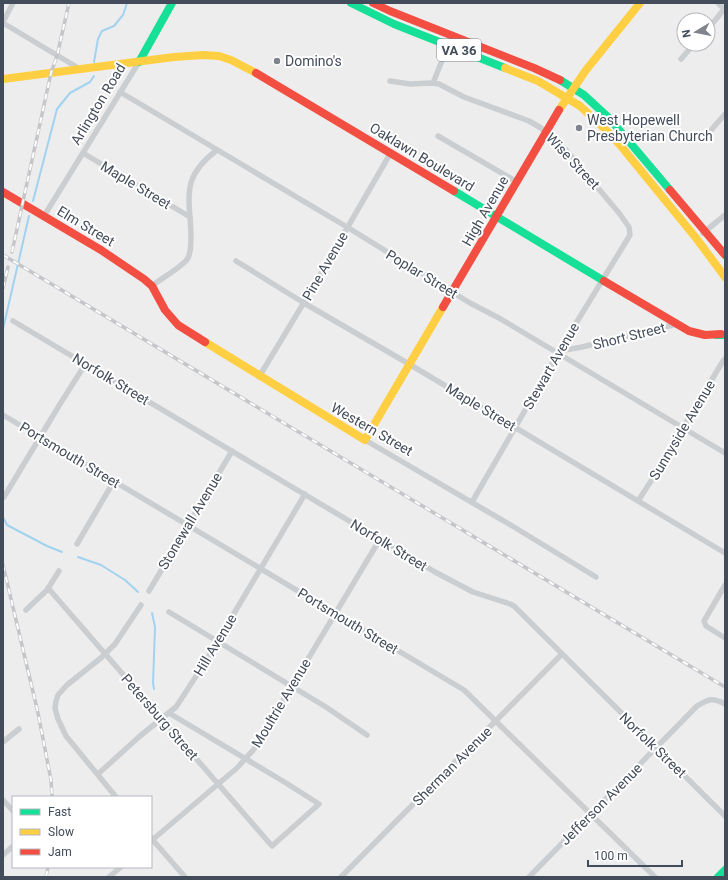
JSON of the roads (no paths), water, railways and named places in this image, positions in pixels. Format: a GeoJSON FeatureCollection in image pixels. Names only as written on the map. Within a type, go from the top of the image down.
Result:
{"type":"FeatureCollection","features":[{"type":"Feature","properties":{"kind":"main road","name":"Arlington Road"},"geometry":{"type":"LineString","coordinates":[[139,62],[172,3]]}},
{"type":"Feature","properties":{"kind":"main road","name":"VA 36"},"geometry":{"type":"LineString","coordinates":[[351,3],[394,24],[538,81],[580,106],[605,129],[696,238],[725,277]]}},
{"type":"Feature","properties":{"kind":"main road","name":"VA 36"},"geometry":{"type":"LineString","coordinates":[[373,3],[534,68],[573,88],[593,103],[610,119],[725,255]]}},
{"type":"Feature","properties":{"kind":"main road","name":"High Avenue"},"geometry":{"type":"LineString","coordinates":[[365,440],[567,97],[586,70],[640,3]]}},
{"type":"Feature","properties":{"kind":"main road","name":"Oaklawn Boulevard"},"geometry":{"type":"LineString","coordinates":[[3,79],[203,55],[219,56],[232,60],[677,324],[696,333],[716,335],[725,334]]}},
{"type":"Feature","properties":{"kind":"main road","name":"Elm Street"},"geometry":{"type":"LineString","coordinates":[[3,192],[135,272],[152,286]]}},
{"type":"Feature","properties":{"kind":"main road","name":"Western Street"},"geometry":{"type":"LineString","coordinates":[[152,286],[165,310],[178,325],[259,377],[365,440]]}},
{"type":"Feature","properties":{"kind":"main road"},"geometry":{"type":"LineString","coordinates":[[718,877],[725,870]]}},
{"type":"Feature","properties":{"kind":"street"},"geometry":{"type":"LineString","coordinates":[[13,3],[3,22],[80,69]]}},
{"type":"Feature","properties":{"kind":"street"},"geometry":{"type":"LineString","coordinates":[[716,20],[725,9],[718,3]]}},
{"type":"Feature","properties":{"kind":"street"},"geometry":{"type":"LineString","coordinates":[[390,81],[410,84],[433,83],[452,36]]}},
{"type":"Feature","properties":{"kind":"street"},"geometry":{"type":"LineString","coordinates":[[680,59],[687,52]]}},
{"type":"Feature","properties":{"kind":"street","name":"Arlington Road"},"geometry":{"type":"LineString","coordinates":[[44,216],[139,62]]}},
{"type":"Feature","properties":{"kind":"street","name":"Wise Street"},"geometry":{"type":"LineString","coordinates":[[433,83],[439,84],[464,97],[529,121],[546,132],[566,150],[619,213],[629,227],[630,231]]}},
{"type":"Feature","properties":{"kind":"street","name":"Poplar Street"},"geometry":{"type":"LineString","coordinates":[[120,92],[347,227],[452,292],[558,353],[725,453]]}},
{"type":"Feature","properties":{"kind":"street"},"geometry":{"type":"LineString","coordinates":[[706,136],[725,114]]}},
{"type":"Feature","properties":{"kind":"street"},"geometry":{"type":"LineString","coordinates":[[438,136],[517,182]]}},
{"type":"Feature","properties":{"kind":"street"},"geometry":{"type":"LineString","coordinates":[[152,286],[187,260],[190,255],[190,191],[193,177],[204,160],[218,150]]}},
{"type":"Feature","properties":{"kind":"street","name":"Maple Street"},"geometry":{"type":"LineString","coordinates":[[83,153],[190,217]]}},
{"type":"Feature","properties":{"kind":"street","name":"Pine Avenue"},"geometry":{"type":"LineString","coordinates":[[259,377],[304,303],[390,154]]}},
{"type":"Feature","properties":{"kind":"street"},"geometry":{"type":"LineString","coordinates":[[696,238],[725,215]]}},
{"type":"Feature","properties":{"kind":"street","name":"Stewart Avenue"},"geometry":{"type":"LineString","coordinates":[[472,502],[558,353],[630,235],[630,231]]}},
{"type":"Feature","properties":{"kind":"street","name":"Maple Street"},"geometry":{"type":"LineString","coordinates":[[236,261],[725,553]]}},
{"type":"Feature","properties":{"kind":"street","name":"Norfolk Street"},"geometry":{"type":"LineString","coordinates":[[13,321],[458,585],[514,606],[725,816]]}},
{"type":"Feature","properties":{"kind":"street","name":"Short Street"},"geometry":{"type":"LineString","coordinates":[[558,353],[565,350],[677,324]]}},
{"type":"Feature","properties":{"kind":"street","name":"Sunnyside Avenue"},"geometry":{"type":"LineString","coordinates":[[638,501],[725,359]]}},
{"type":"Feature","properties":{"kind":"street"},"geometry":{"type":"LineString","coordinates":[[4,497],[86,363]]}},
{"type":"Feature","properties":{"kind":"street","name":"Portsmouth Street"},"geometry":{"type":"LineString","coordinates":[[3,415],[459,686],[497,721],[655,877]]}},
{"type":"Feature","properties":{"kind":"street","name":"Western Street"},"geometry":{"type":"LineString","coordinates":[[365,440],[472,502],[596,577]]}},
{"type":"Feature","properties":{"kind":"street","name":"Stonewall Avenue"},"geometry":{"type":"LineString","coordinates":[[149,592],[232,451]]}},
{"type":"Feature","properties":{"kind":"street"},"geometry":{"type":"LineString","coordinates":[[77,544],[114,481]]}},
{"type":"Feature","properties":{"kind":"street","name":"Hill Avenue"},"geometry":{"type":"LineString","coordinates":[[98,774],[140,736],[176,707],[217,642],[305,494]]}},
{"type":"Feature","properties":{"kind":"street","name":"Moultrie Avenue"},"geometry":{"type":"LineString","coordinates":[[152,839],[246,759],[262,738],[380,539]]}},
{"type":"Feature","properties":{"kind":"street"},"geometry":{"type":"LineString","coordinates":[[26,610],[48,588],[59,571]]}},
{"type":"Feature","properties":{"kind":"street"},"geometry":{"type":"LineString","coordinates":[[725,585],[704,622],[706,626],[725,638]]}},
{"type":"Feature","properties":{"kind":"street","name":"Petersburg Street"},"geometry":{"type":"LineString","coordinates":[[48,588],[272,846],[319,804],[246,759]]}},
{"type":"Feature","properties":{"kind":"street"},"geometry":{"type":"LineString","coordinates":[[115,796],[66,736],[56,713],[56,701],[62,689],[105,654],[120,637],[141,605]]}},
{"type":"Feature","properties":{"kind":"street"},"geometry":{"type":"LineString","coordinates":[[168,612],[292,686],[350,722],[367,735]]}},
{"type":"Feature","properties":{"kind":"street","name":"Sherman Avenue"},"geometry":{"type":"LineString","coordinates":[[344,876],[562,654]]}},
{"type":"Feature","properties":{"kind":"street","name":"Jefferson Avenue"},"geometry":{"type":"LineString","coordinates":[[529,877],[697,706],[708,700],[717,700],[725,704]]}},
{"type":"Feature","properties":{"kind":"street"},"geometry":{"type":"LineString","coordinates":[[170,713],[246,759]]}},
{"type":"Feature","properties":{"kind":"street"},"geometry":{"type":"LineString","coordinates":[[3,742],[18,729]]}},
{"type":"Feature","properties":{"kind":"street"},"geometry":{"type":"LineString","coordinates":[[3,800],[12,811]]}},
{"type":"Feature","properties":{"kind":"street"},"geometry":{"type":"LineString","coordinates":[[152,839],[184,877]]}},
{"type":"Feature","properties":{"kind":"street"},"geometry":{"type":"LineString","coordinates":[[3,855],[12,847]]}},
{"type":"Feature","properties":{"kind":"street"},"geometry":{"type":"LineString","coordinates":[[109,877],[120,868]]}},
{"type":"Feature","properties":{"kind":"waterway"},"geometry":{"type":"LineString","coordinates":[[94,62],[98,39],[102,31],[114,26],[123,15],[127,3]]}},
{"type":"Feature","properties":{"kind":"waterway"},"geometry":{"type":"LineString","coordinates":[[33,201],[57,109],[70,93],[90,82],[94,76]]}},
{"type":"Feature","properties":{"kind":"waterway"},"geometry":{"type":"LineString","coordinates":[[3,329],[29,216]]}},
{"type":"Feature","properties":{"kind":"waterway"},"geometry":{"type":"LineString","coordinates":[[3,517],[7,525],[47,546],[62,552]]}},
{"type":"Feature","properties":{"kind":"waterway"},"geometry":{"type":"LineString","coordinates":[[78,557],[101,565],[125,580],[138,592]]}},
{"type":"Feature","properties":{"kind":"waterway"},"geometry":{"type":"LineString","coordinates":[[152,613],[155,627],[154,689]]}},
{"type":"Feature","properties":{"kind":"railway"},"geometry":{"type":"LineString","coordinates":[[12,252],[51,73],[57,56],[69,3]]}},
{"type":"Feature","properties":{"kind":"railway"},"geometry":{"type":"LineString","coordinates":[[3,255],[725,687]]}},
{"type":"Feature","properties":{"kind":"railway"},"geometry":{"type":"LineString","coordinates":[[3,288],[8,267]]}},
{"type":"Feature","properties":{"kind":"railway"},"geometry":{"type":"LineString","coordinates":[[3,565],[38,713],[51,780],[52,796]]}},
{"type":"Feature","properties":{"kind":"railway"},"geometry":{"type":"LineString","coordinates":[[46,877],[48,868]]}},
{"type":"Feature","properties":{"kind":"place","name":"Domino's"},"geometry":{"type":"Point","coordinates":[277,61]}},
{"type":"Feature","properties":{"kind":"place","name":"West Hopewell Presbyterian Church"},"geometry":{"type":"Point","coordinates":[579,128]}}]}
